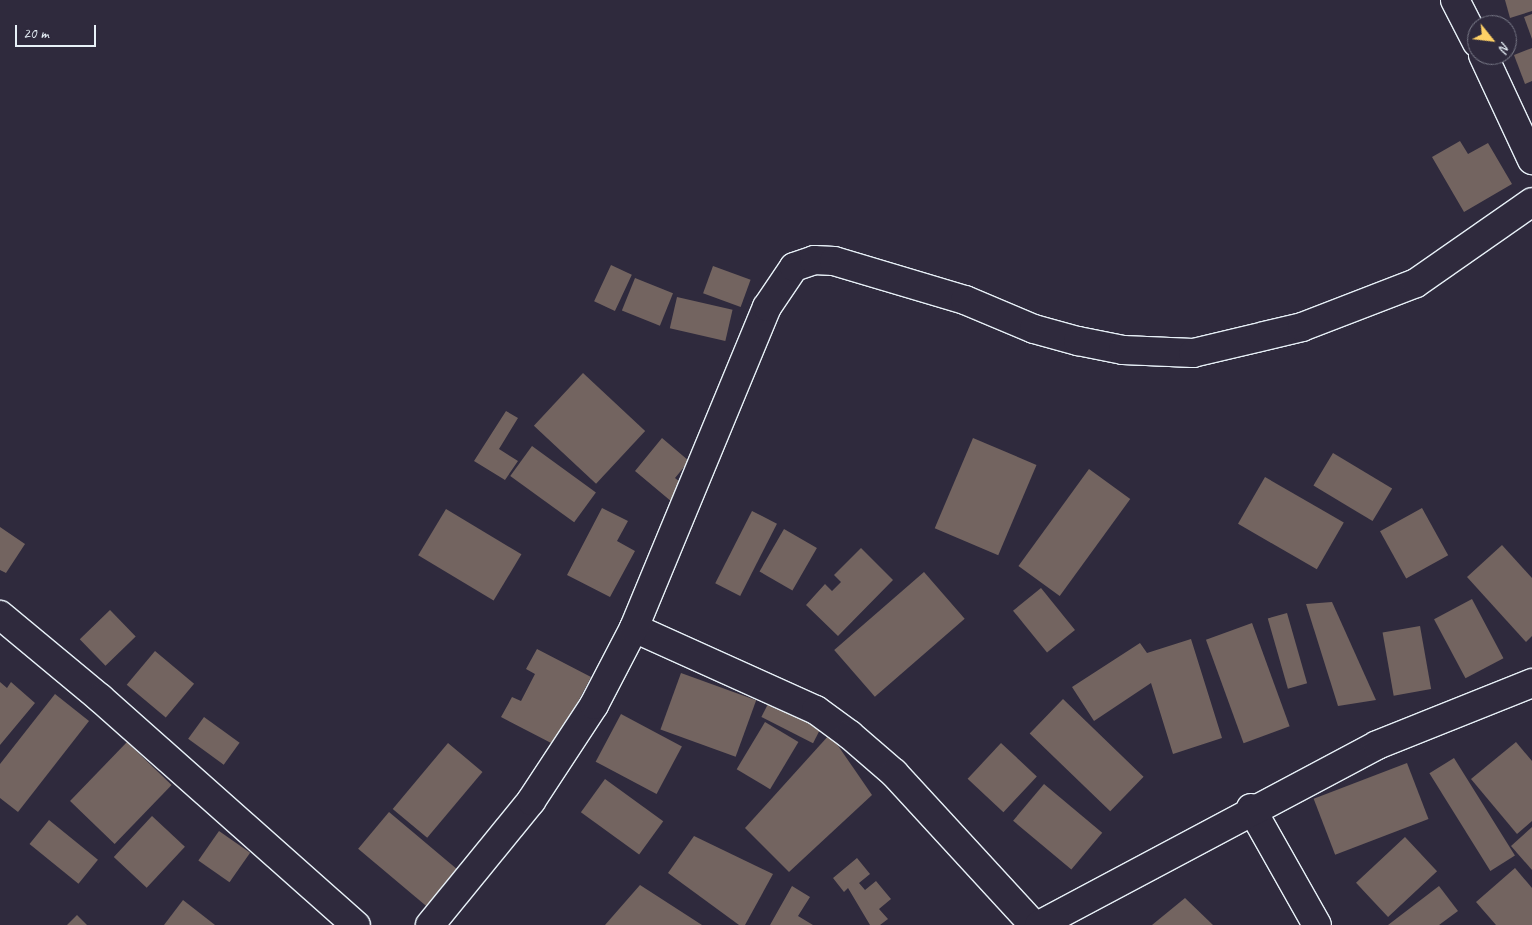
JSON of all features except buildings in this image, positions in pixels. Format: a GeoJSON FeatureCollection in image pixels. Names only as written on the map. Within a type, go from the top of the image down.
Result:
{"type":"FeatureCollection","features":[{"type":"Feature","properties":{"kind":"street"},"geometry":{"type":"LineString","coordinates":[[1455,0],[1467,23]]}},
{"type":"Feature","properties":{"kind":"street"},"geometry":{"type":"LineString","coordinates":[[1488,65],[1532,160]]}},
{"type":"Feature","properties":{"kind":"street"},"geometry":{"type":"LineString","coordinates":[[430,925],[531,801],[594,705],[634,628],[767,307],[794,267],[814,260],[834,261],[964,300],[1034,329],[1078,341],[1123,350],[1193,352],[1302,326],[1416,283],[1532,202]]}},
{"type":"Feature","properties":{"kind":"street"},"geometry":{"type":"LineString","coordinates":[[0,615],[100,698],[356,925]]}},
{"type":"Feature","properties":{"kind":"street"},"geometry":{"type":"LineString","coordinates":[[634,628],[816,710],[850,735],[894,773],[1034,925]]}},
{"type":"Feature","properties":{"kind":"street"},"geometry":{"type":"LineString","coordinates":[[1039,925],[1250,808],[1377,745],[1532,683]]}},
{"type":"Feature","properties":{"kind":"street"},"geometry":{"type":"LineString","coordinates":[[1250,808],[1317,925]]}}]}
